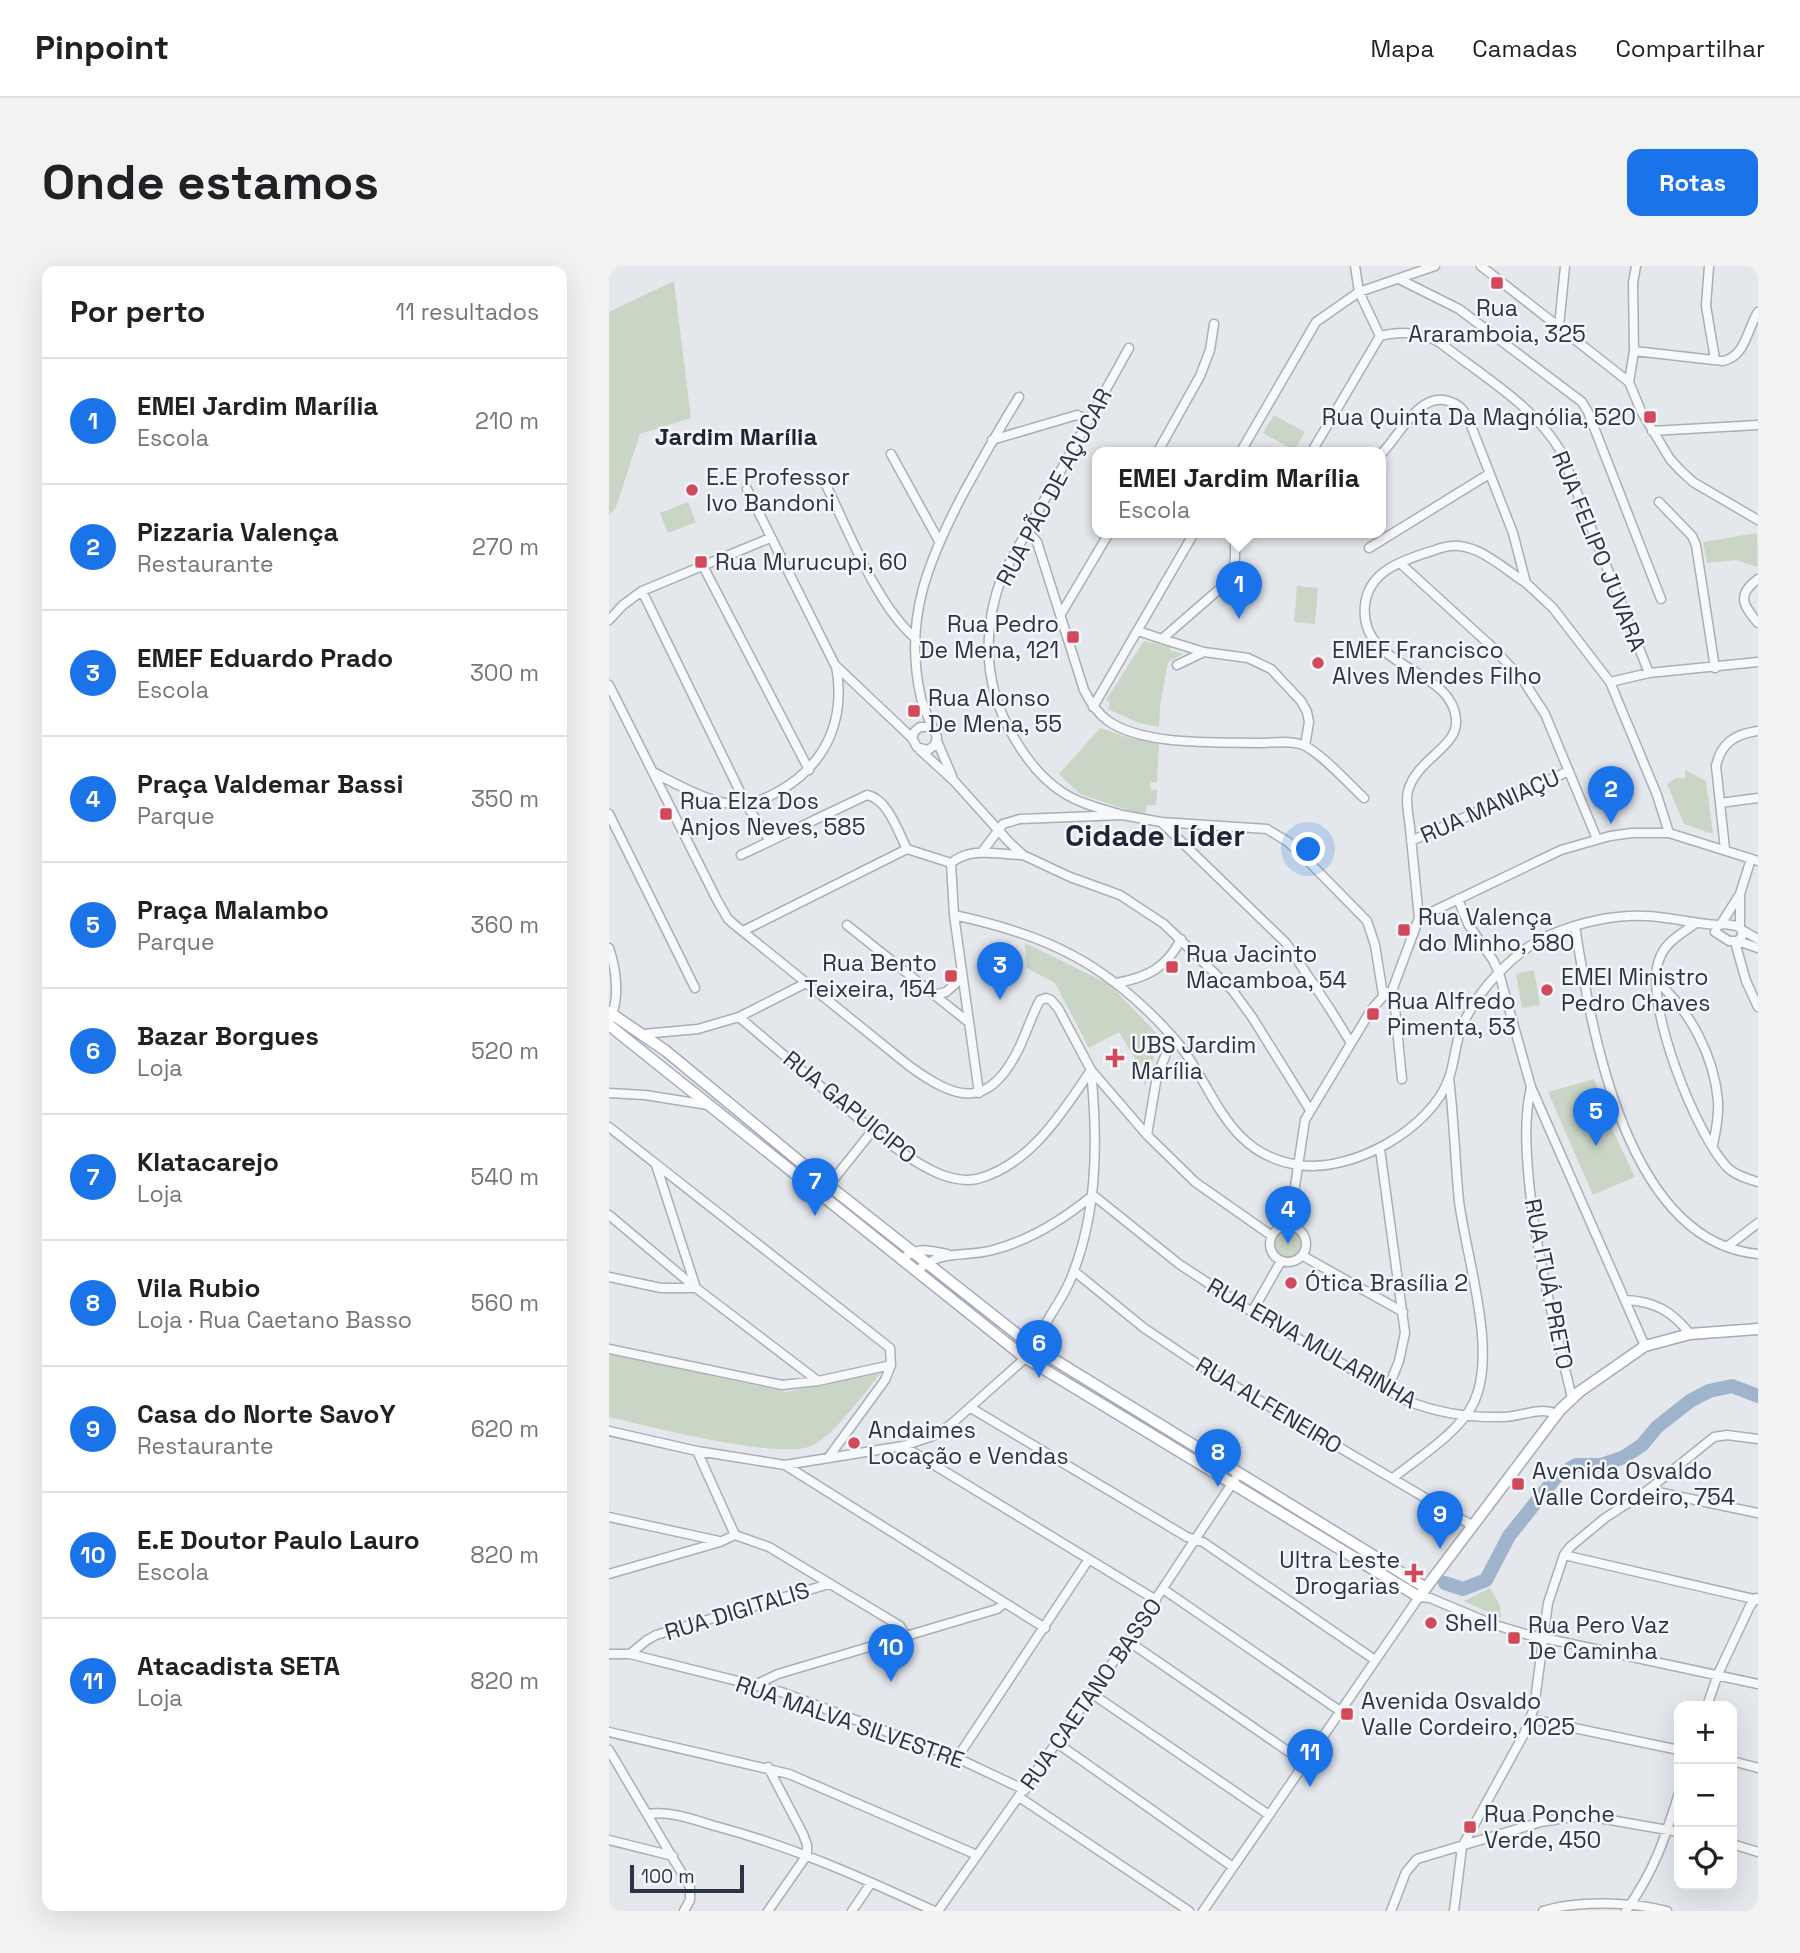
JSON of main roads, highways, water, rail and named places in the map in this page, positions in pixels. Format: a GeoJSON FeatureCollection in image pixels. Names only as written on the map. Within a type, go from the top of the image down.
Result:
{"type":"FeatureCollection","features":[{"type":"Feature","properties":{"kind":"main road"},"geometry":{"type":"LineString","coordinates":[[610,1018],[643,1034],[666,1051],[828,1185],[1032,1346],[1388,1564],[1425,1594]]}},
{"type":"Feature","properties":{"kind":"main road"},"geometry":{"type":"LineString","coordinates":[[610,1018],[720,1115],[1024,1357],[1381,1574],[1425,1594]]}},
{"type":"Feature","properties":{"kind":"main road"},"geometry":{"type":"LineString","coordinates":[[720,1115],[730,1105]]}},
{"type":"Feature","properties":{"kind":"main road"},"geometry":{"type":"LineString","coordinates":[[1425,1594],[1557,1414],[1572,1398],[1645,1346],[1690,1334],[1758,1329]]}},
{"type":"Feature","properties":{"kind":"main road"},"geometry":{"type":"LineString","coordinates":[[1381,1574],[1388,1564]]}},
{"type":"Feature","properties":{"kind":"waterway"},"geometry":{"type":"LineString","coordinates":[[1445,1583],[1463,1589],[1486,1580],[1509,1536],[1556,1477],[1576,1465],[1601,1465],[1624,1457],[1642,1445],[1657,1427],[1690,1401],[1709,1391],[1732,1386],[1758,1396]]}},
{"type":"Feature","properties":{"kind":"place","name":"Rua Araramboia, 325"},"geometry":{"type":"Point","coordinates":[1497,283]}},
{"type":"Feature","properties":{"kind":"place","name":"Rua Quinta Da Magnólia, 520"},"geometry":{"type":"Point","coordinates":[1650,417]}},
{"type":"Feature","properties":{"kind":"place","name":"E.E Professor Ivo Bandoni"},"geometry":{"type":"Point","coordinates":[692,490]}},
{"type":"Feature","properties":{"kind":"place","name":"Rua Murucupi, 60"},"geometry":{"type":"Point","coordinates":[701,562]}},
{"type":"Feature","properties":{"kind":"place","name":"EMEI Jardim Marília"},"geometry":{"type":"Point","coordinates":[1239,619]}},
{"type":"Feature","properties":{"kind":"place","name":"Rua Pedro De Mena, 121"},"geometry":{"type":"Point","coordinates":[1073,637]}},
{"type":"Feature","properties":{"kind":"place","name":"EMEF Francisco Alves Mendes Filho"},"geometry":{"type":"Point","coordinates":[1318,663]}},
{"type":"Feature","properties":{"kind":"place","name":"Rua Alonso De Mena, 55"},"geometry":{"type":"Point","coordinates":[914,711]}},
{"type":"Feature","properties":{"kind":"place","name":"Rua Elza Dos Anjos Neves, 585"},"geometry":{"type":"Point","coordinates":[666,814]}},
{"type":"Feature","properties":{"kind":"place","name":"Pizzaria Valença"},"geometry":{"type":"Point","coordinates":[1611,824]}},
{"type":"Feature","properties":{"kind":"place","name":"Rua Valença do Minho, 580"},"geometry":{"type":"Point","coordinates":[1404,930]}},
{"type":"Feature","properties":{"kind":"place","name":"Rua Jacinto Macamboa, 54"},"geometry":{"type":"Point","coordinates":[1172,967]}},
{"type":"Feature","properties":{"kind":"place","name":"Rua Bento Teixeira, 154"},"geometry":{"type":"Point","coordinates":[951,976]}},
{"type":"Feature","properties":{"kind":"place","name":"EMEI Ministro Pedro Chaves"},"geometry":{"type":"Point","coordinates":[1547,990]}},
{"type":"Feature","properties":{"kind":"place","name":"EMEF Eduardo Prado"},"geometry":{"type":"Point","coordinates":[1000,1000]}},
{"type":"Feature","properties":{"kind":"place","name":"Rua Alfredo Pimenta, 53"},"geometry":{"type":"Point","coordinates":[1373,1014]}},
{"type":"Feature","properties":{"kind":"place","name":"UBS Jardim Marília"},"geometry":{"type":"Point","coordinates":[1115,1058]}},
{"type":"Feature","properties":{"kind":"place","name":"Praça Malambo"},"geometry":{"type":"Point","coordinates":[1596,1146]}},
{"type":"Feature","properties":{"kind":"place","name":"Klatacarejo"},"geometry":{"type":"Point","coordinates":[815,1216]}},
{"type":"Feature","properties":{"kind":"place","name":"Praça Valdemar Bassi"},"geometry":{"type":"Point","coordinates":[1288,1244]}},
{"type":"Feature","properties":{"kind":"place","name":"Ótica Brasília 2"},"geometry":{"type":"Point","coordinates":[1291,1283]}},
{"type":"Feature","properties":{"kind":"place","name":"Bazar Borgues"},"geometry":{"type":"Point","coordinates":[1039,1378]}},
{"type":"Feature","properties":{"kind":"place","name":"Andaimes Locação e Vendas"},"geometry":{"type":"Point","coordinates":[854,1443]}},
{"type":"Feature","properties":{"kind":"place","name":"Avenida Osvaldo Valle Cordeiro, 754"},"geometry":{"type":"Point","coordinates":[1518,1484]}},
{"type":"Feature","properties":{"kind":"place","name":"Vila Rubio"},"geometry":{"type":"Point","coordinates":[1218,1487]}},
{"type":"Feature","properties":{"kind":"place","name":"Casa do Norte SavoY"},"geometry":{"type":"Point","coordinates":[1440,1549]}},
{"type":"Feature","properties":{"kind":"place","name":"Ultra Leste Drogarias"},"geometry":{"type":"Point","coordinates":[1414,1573]}},
{"type":"Feature","properties":{"kind":"place","name":"Shell"},"geometry":{"type":"Point","coordinates":[1431,1623]}},
{"type":"Feature","properties":{"kind":"place","name":"Rua Pero Vaz De Caminha"},"geometry":{"type":"Point","coordinates":[1514,1638]}},
{"type":"Feature","properties":{"kind":"place","name":"E.E Doutor Paulo Lauro"},"geometry":{"type":"Point","coordinates":[891,1682]}},
{"type":"Feature","properties":{"kind":"place","name":"Avenida Osvaldo Valle Cordeiro, 1025"},"geometry":{"type":"Point","coordinates":[1347,1714]}},
{"type":"Feature","properties":{"kind":"place","name":"Atacadista SETA"},"geometry":{"type":"Point","coordinates":[1310,1787]}},
{"type":"Feature","properties":{"kind":"place","name":"Rua Ponche Verde, 450"},"geometry":{"type":"Point","coordinates":[1470,1827]}},
{"type":"Feature","properties":{"kind":"district","name":"Jardim Marília"},"geometry":{"type":"Point","coordinates":[736,436]}},
{"type":"Feature","properties":{"kind":"district","name":"Cidade Líder"},"geometry":{"type":"Point","coordinates":[1155,835]}}]}
